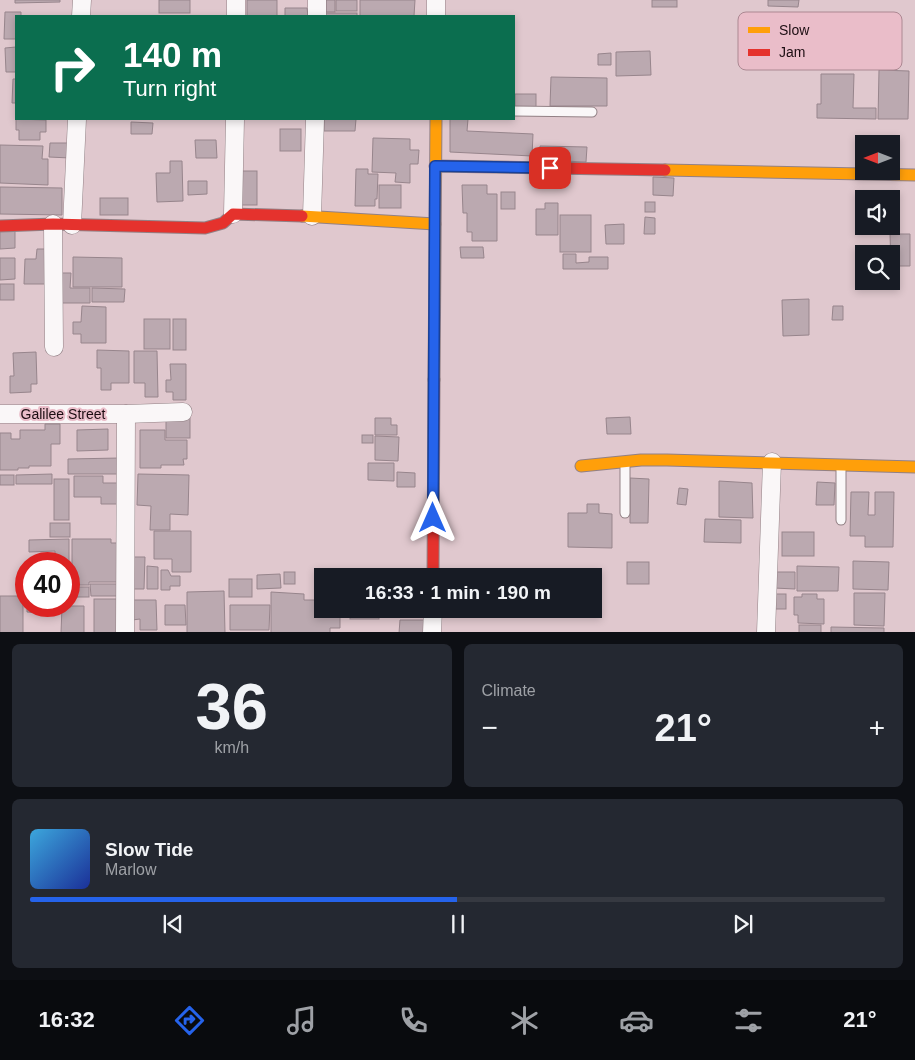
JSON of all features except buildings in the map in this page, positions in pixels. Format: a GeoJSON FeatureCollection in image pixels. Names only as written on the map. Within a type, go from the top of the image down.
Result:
{"type":"FeatureCollection","features":[{"type":"Feature","properties":{"kind":"street"},"geometry":{"type":"LineString","coordinates":[[81,15],[82,0]]}},
{"type":"Feature","properties":{"kind":"street"},"geometry":{"type":"LineString","coordinates":[[236,0],[236,15]]}},
{"type":"Feature","properties":{"kind":"street"},"geometry":{"type":"LineString","coordinates":[[317,0],[317,15]]}},
{"type":"Feature","properties":{"kind":"street"},"geometry":{"type":"LineString","coordinates":[[436,0],[436,15]]}},
{"type":"Feature","properties":{"kind":"street"},"geometry":{"type":"LineString","coordinates":[[72,225],[77,120]]}},
{"type":"Feature","properties":{"kind":"street"},"geometry":{"type":"LineString","coordinates":[[233,214],[235,120]]}},
{"type":"Feature","properties":{"kind":"street"},"geometry":{"type":"LineString","coordinates":[[312,216],[315,120]]}},
{"type":"Feature","properties":{"kind":"street"},"geometry":{"type":"LineString","coordinates":[[433,568],[436,120]]}},
{"type":"Feature","properties":{"kind":"street"},"geometry":{"type":"LineString","coordinates":[[435,166],[915,175]]}},
{"type":"Feature","properties":{"kind":"street"},"geometry":{"type":"LineString","coordinates":[[0,226],[53,224],[205,228],[222,223],[233,214],[312,216],[435,224]]}},
{"type":"Feature","properties":{"kind":"street"},"geometry":{"type":"LineString","coordinates":[[53,224],[54,347]]}},
{"type":"Feature","properties":{"kind":"street","name":"Galilee Street"},"geometry":{"type":"LineString","coordinates":[[0,414],[183,412]]}},
{"type":"Feature","properties":{"kind":"street"},"geometry":{"type":"LineString","coordinates":[[126,414],[126,632]]}},
{"type":"Feature","properties":{"kind":"street"},"geometry":{"type":"LineString","coordinates":[[581,466],[641,460],[915,467]]}},
{"type":"Feature","properties":{"kind":"street"},"geometry":{"type":"LineString","coordinates":[[766,632],[772,462]]}},
{"type":"Feature","properties":{"kind":"street"},"geometry":{"type":"LineString","coordinates":[[432,618],[432,632]]}},
{"type":"Feature","properties":{"kind":"lane"},"geometry":{"type":"LineString","coordinates":[[515,111],[592,112]]}},
{"type":"Feature","properties":{"kind":"lane"},"geometry":{"type":"LineString","coordinates":[[625,462],[625,513]]}},
{"type":"Feature","properties":{"kind":"lane"},"geometry":{"type":"LineString","coordinates":[[841,464],[841,520]]}},
{"type":"Feature","properties":{"kind":"traffic: slow"},"geometry":{"type":"LineString","coordinates":[[434,380],[436,120]]}},
{"type":"Feature","properties":{"kind":"traffic: slow"},"geometry":{"type":"LineString","coordinates":[[665,170],[915,175]]}},
{"type":"Feature","properties":{"kind":"traffic: slow"},"geometry":{"type":"LineString","coordinates":[[302,216],[435,224]]}},
{"type":"Feature","properties":{"kind":"traffic: slow"},"geometry":{"type":"LineString","coordinates":[[581,466],[641,460],[667,460],[915,467]]}},
{"type":"Feature","properties":{"kind":"traffic: jam"},"geometry":{"type":"LineString","coordinates":[[435,166],[665,170]]}},
{"type":"Feature","properties":{"kind":"traffic: jam"},"geometry":{"type":"LineString","coordinates":[[0,226],[53,224],[205,228],[223,223],[233,214],[302,216]]}},
{"type":"Feature","properties":{"kind":"traffic: jam"},"geometry":{"type":"LineString","coordinates":[[433,568],[434,380]]}},
{"type":"Feature","properties":{"kind":"route"},"geometry":{"type":"LineString","coordinates":[[433,518],[435,166],[550,168]]}}]}
